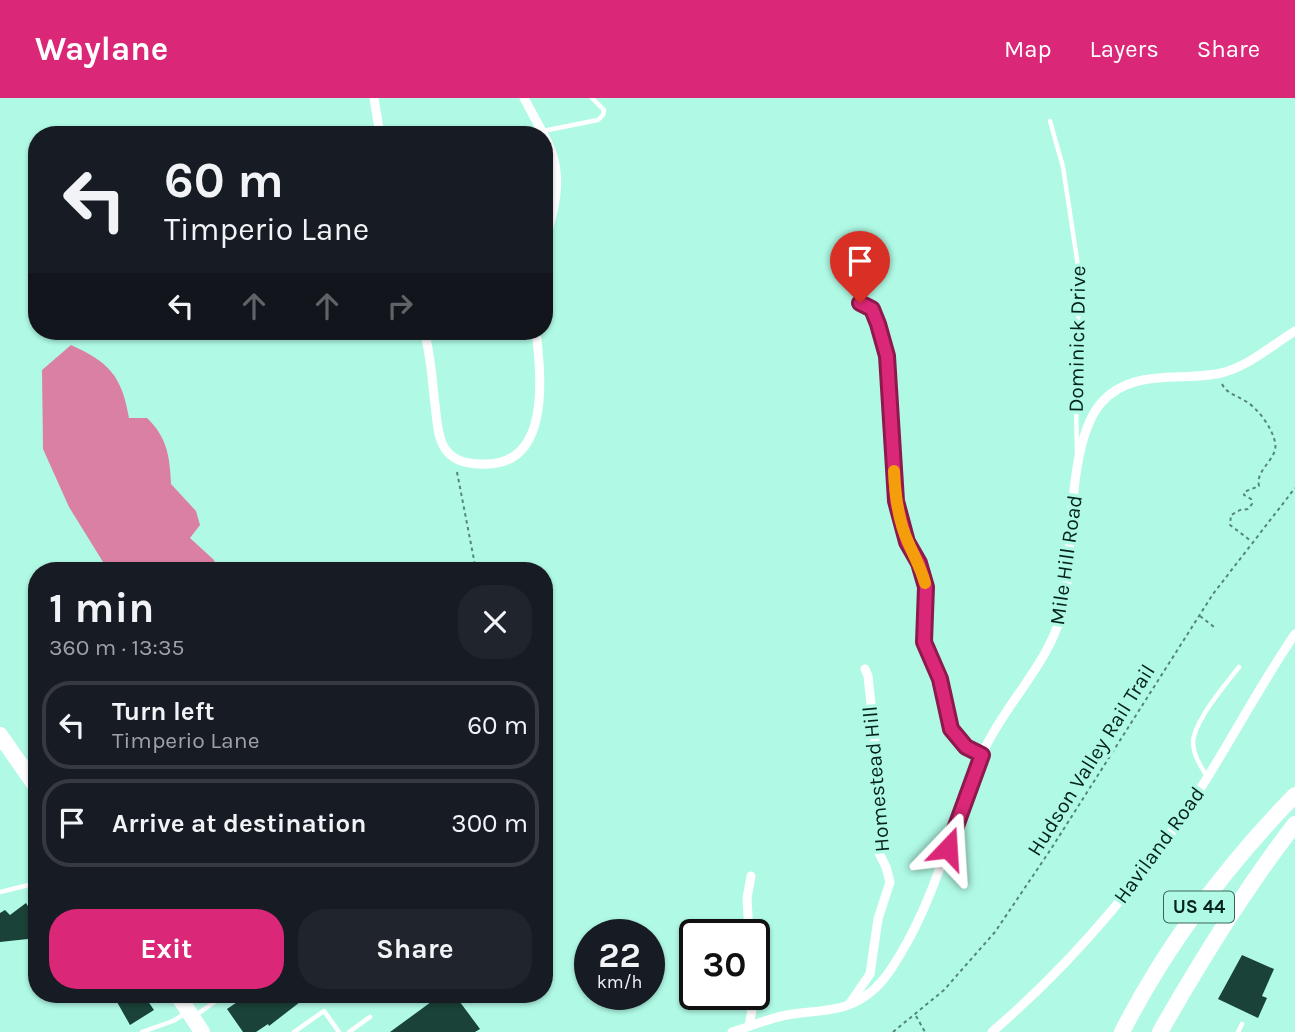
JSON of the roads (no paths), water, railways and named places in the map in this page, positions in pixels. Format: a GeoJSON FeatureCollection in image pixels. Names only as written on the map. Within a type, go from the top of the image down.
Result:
{"type":"FeatureCollection","features":[{"type":"Feature","properties":{"kind":"highway"},"geometry":{"type":"LineString","coordinates":[[0,735],[28,774]]}},
{"type":"Feature","properties":{"kind":"highway","name":"US 44"},"geometry":{"type":"LineString","coordinates":[[1122,1032],[1151,979],[1194,913],[1241,853],[1295,795]]}},
{"type":"Feature","properties":{"kind":"highway","name":"US 44"},"geometry":{"type":"LineString","coordinates":[[1160,1032],[1227,919],[1295,824]]}},
{"type":"Feature","properties":{"kind":"highway"},"geometry":{"type":"LineString","coordinates":[[183,1003],[194,1020]]}},
{"type":"Feature","properties":{"kind":"street"},"geometry":{"type":"LineString","coordinates":[[374,98],[379,126]]}},
{"type":"Feature","properties":{"kind":"street"},"geometry":{"type":"LineString","coordinates":[[524,98],[539,126]]}},
{"type":"Feature","properties":{"kind":"street"},"geometry":{"type":"LineString","coordinates":[[553,157],[557,166],[553,207]]}},
{"type":"Feature","properties":{"kind":"street"},"geometry":{"type":"LineString","coordinates":[[860,303],[872,309],[887,356],[896,501],[907,542],[919,563],[926,587],[924,642],[940,679],[951,729],[966,747],[982,755]]}},
{"type":"Feature","properties":{"kind":"street","name":"Mile Hill Road"},"geometry":{"type":"LineString","coordinates":[[732,1032],[781,1016],[849,1005],[863,999],[887,975],[913,933],[930,895],[982,755],[995,729],[1041,663],[1059,625],[1067,585],[1077,475],[1088,426],[1097,409],[1108,396],[1122,387],[1139,381],[1217,373],[1254,359],[1295,331]]}},
{"type":"Feature","properties":{"kind":"street"},"geometry":{"type":"LineString","coordinates":[[426,340],[438,432],[444,448],[455,459],[468,464],[487,465],[502,462],[523,448],[531,435],[538,415],[541,390],[537,340]]}},
{"type":"Feature","properties":{"kind":"street","name":"Haviland Road"},"geometry":{"type":"LineString","coordinates":[[992,1032],[1061,966],[1114,908],[1159,849],[1208,777],[1295,634]]}},
{"type":"Feature","properties":{"kind":"street","name":"Homestead Hill"},"geometry":{"type":"LineString","coordinates":[[849,1005],[870,974],[878,919],[890,882],[887,867],[879,853],[880,788],[868,676],[865,669]]}},
{"type":"Feature","properties":{"kind":"street"},"geometry":{"type":"LineString","coordinates":[[748,919],[747,898],[751,876]]}},
{"type":"Feature","properties":{"kind":"street"},"geometry":{"type":"LineString","coordinates":[[749,1026],[752,1010]]}},
{"type":"Feature","properties":{"kind":"lane"},"geometry":{"type":"LineString","coordinates":[[553,131],[598,120],[604,110],[592,98]]}},
{"type":"Feature","properties":{"kind":"lane","name":"Dominick Drive"},"geometry":{"type":"LineString","coordinates":[[1049,121],[1063,167],[1075,230],[1080,279],[1075,347],[1077,475]]}},
{"type":"Feature","properties":{"kind":"lane"},"geometry":{"type":"LineString","coordinates":[[1208,777],[1196,758],[1193,737],[1239,667]]}},
{"type":"Feature","properties":{"kind":"lane"},"geometry":{"type":"LineString","coordinates":[[0,892],[28,885]]}},
{"type":"Feature","properties":{"kind":"lane"},"geometry":{"type":"LineString","coordinates":[[142,1032],[173,1021],[194,1020],[215,1003]]}},
{"type":"Feature","properties":{"kind":"lane"},"geometry":{"type":"LineString","coordinates":[[294,1032],[324,1011],[340,1032]]}},
{"type":"Feature","properties":{"kind":"lane"},"geometry":{"type":"LineString","coordinates":[[349,1032],[370,1017]]}},
{"type":"Feature","properties":{"kind":"lane"},"geometry":{"type":"LineString","coordinates":[[1238,1032],[1242,1024]]}}]}
